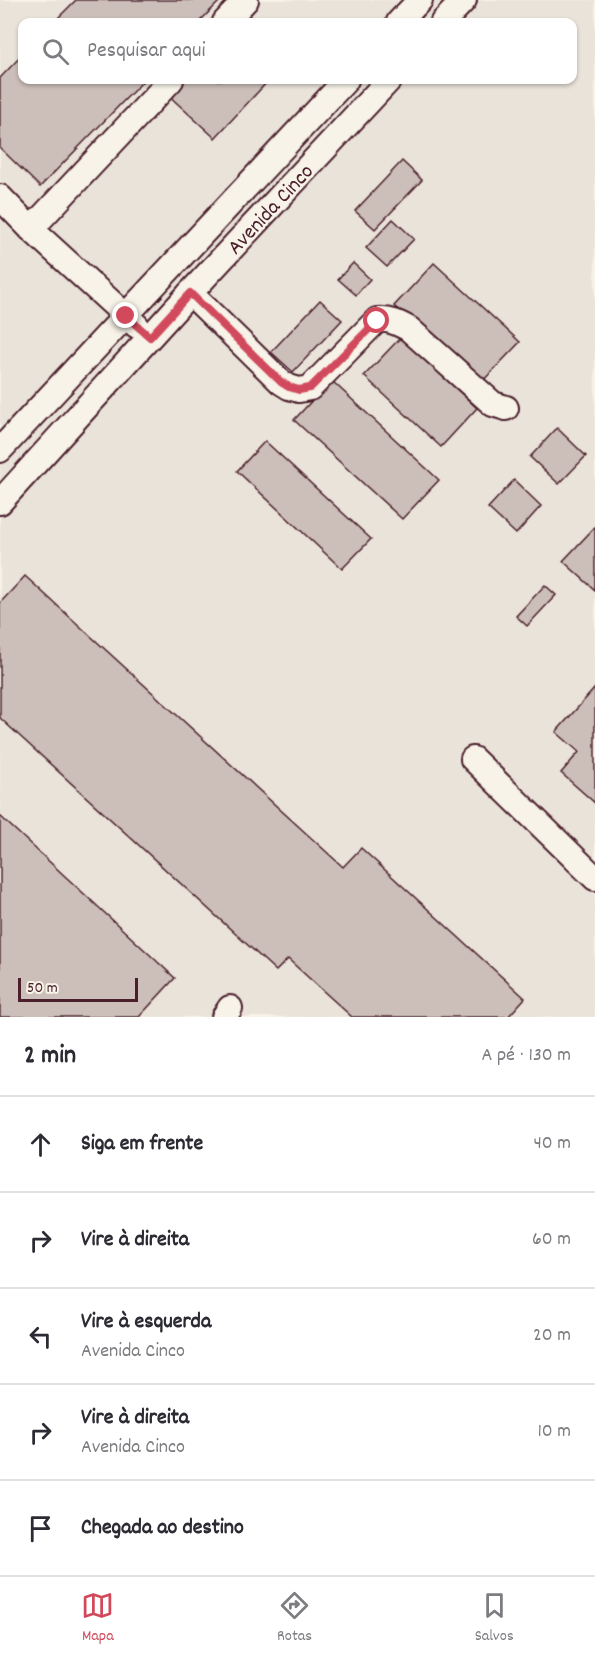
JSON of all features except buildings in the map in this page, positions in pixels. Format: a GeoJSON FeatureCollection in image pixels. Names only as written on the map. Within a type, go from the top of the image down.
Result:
{"type":"FeatureCollection","features":[{"type":"Feature","properties":{"kind":"street"},"geometry":{"type":"LineString","coordinates":[[229,18],[246,0]]}},
{"type":"Feature","properties":{"kind":"street"},"geometry":{"type":"LineString","coordinates":[[403,18],[420,0]]}},
{"type":"Feature","properties":{"kind":"street"},"geometry":{"type":"LineString","coordinates":[[447,18],[464,0]]}},
{"type":"Feature","properties":{"kind":"street"},"geometry":{"type":"LineString","coordinates":[[31,229],[167,84]]}},
{"type":"Feature","properties":{"kind":"street","name":"Avenida Cinco"},"geometry":{"type":"LineString","coordinates":[[0,450],[342,84]]}},
{"type":"Feature","properties":{"kind":"street","name":"Avenida Cinco"},"geometry":{"type":"LineString","coordinates":[[0,502],[190,293],[385,84]]}},
{"type":"Feature","properties":{"kind":"street"},"geometry":{"type":"LineString","coordinates":[[0,197],[31,229],[150,337]]}},
{"type":"Feature","properties":{"kind":"street"},"geometry":{"type":"LineString","coordinates":[[190,293],[220,320],[267,369],[289,387],[299,390],[310,388],[377,321],[396,321],[409,329],[493,404],[506,408]]}},
{"type":"Feature","properties":{"kind":"street"},"geometry":{"type":"LineString","coordinates":[[473,759],[595,878]]}},
{"type":"Feature","properties":{"kind":"shaded area"},"geometry":{"type":"Polygon","coordinates":[[[0,0],[595,0],[595,1017],[0,1017],[0,0]]]}},
{"type":"Feature","properties":{"kind":"route"},"geometry":{"type":"LineString","coordinates":[[126,316],[150,337],[190,293],[281,382],[299,390],[310,388],[377,321]]}}]}
